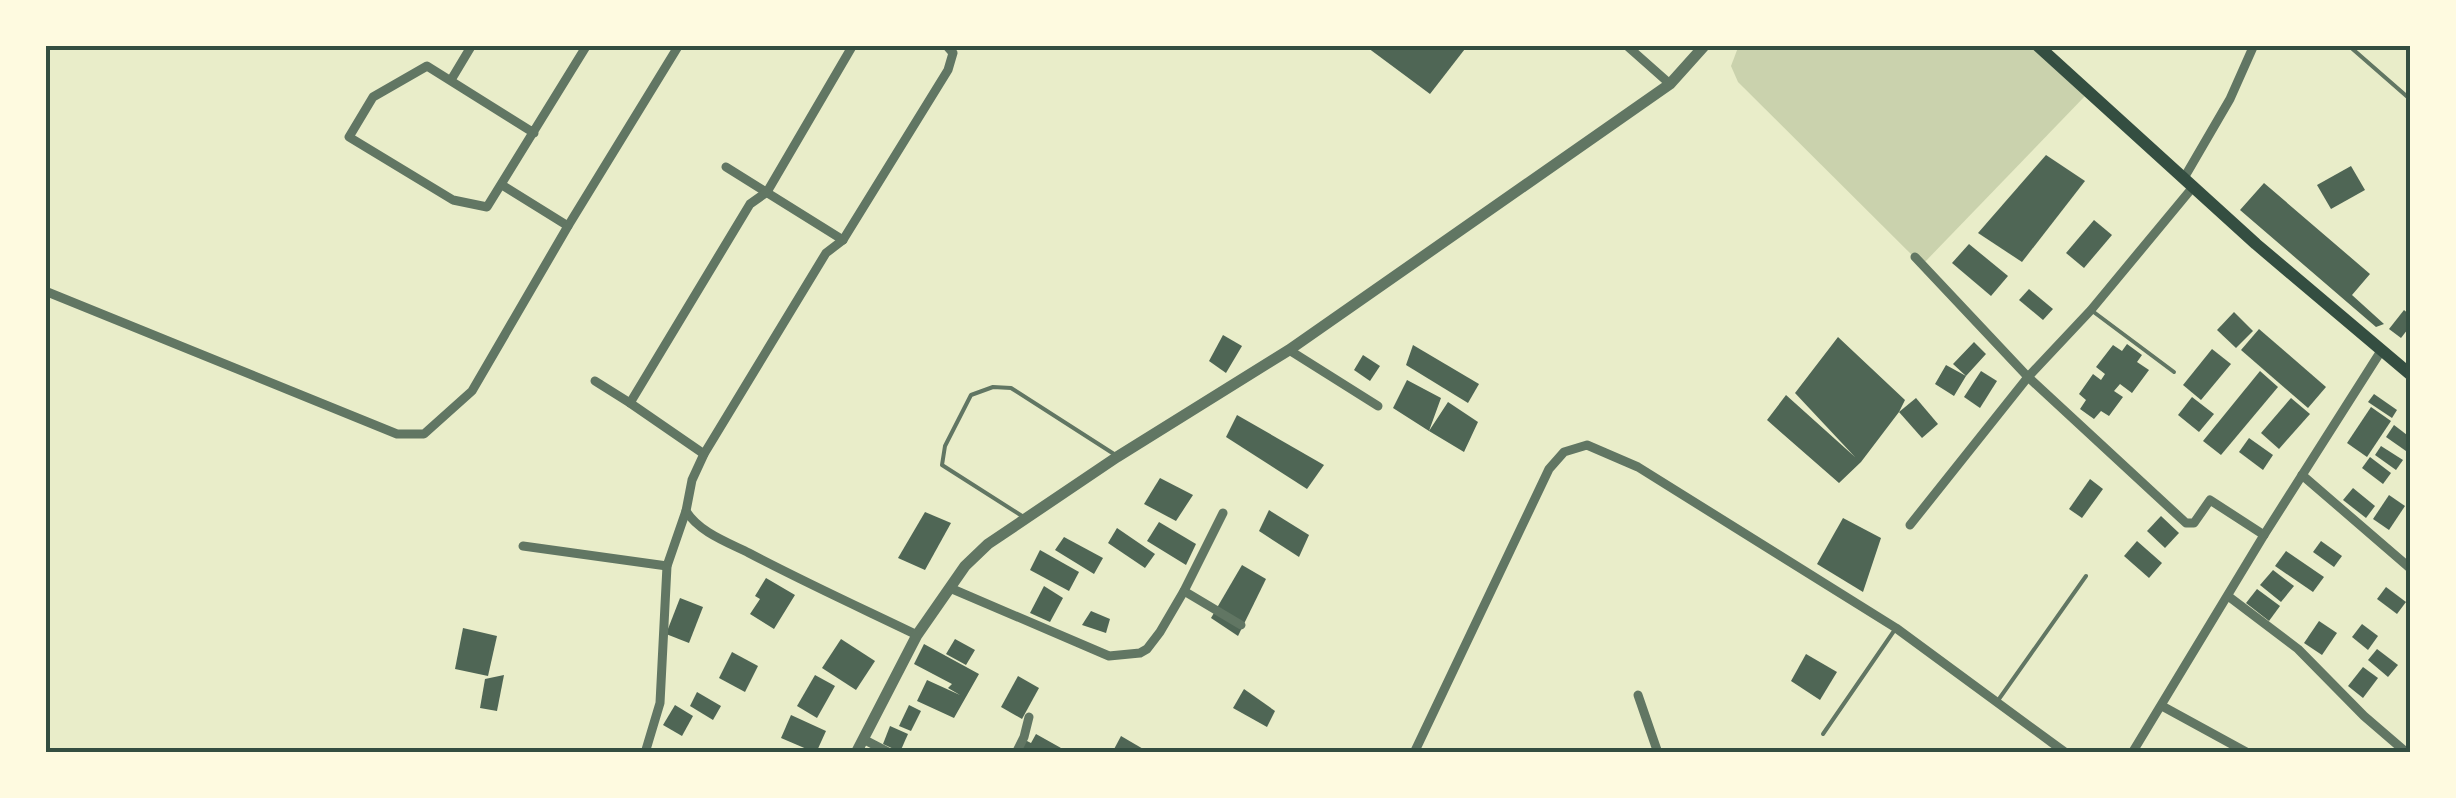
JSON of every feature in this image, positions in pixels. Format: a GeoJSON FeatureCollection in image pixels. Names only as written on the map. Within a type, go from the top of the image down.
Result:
{"type":"FeatureCollection","features":[{"type":"Feature","properties":{"kind":"main road"},"geometry":{"type":"LineString","coordinates":[[2037,45],[2188,183],[2411,375]]}},
{"type":"Feature","properties":{"kind":"street"},"geometry":{"type":"LineString","coordinates":[[451,80],[472,45]]}},
{"type":"Feature","properties":{"kind":"street"},"geometry":{"type":"LineString","coordinates":[[534,133],[427,66],[373,97],[349,137],[453,200],[488,207],[534,133],[587,45]]}},
{"type":"Feature","properties":{"kind":"street"},"geometry":{"type":"LineString","coordinates":[[45,291],[397,434],[424,434],[472,391],[678,45]]}},
{"type":"Feature","properties":{"kind":"street"},"geometry":{"type":"LineString","coordinates":[[630,403],[750,204],[768,192],[853,45]]}},
{"type":"Feature","properties":{"kind":"street"},"geometry":{"type":"LineString","coordinates":[[644,753],[660,703],[667,566],[692,480],[826,253],[843,240],[948,70],[954,53],[946,45]]}},
{"type":"Feature","properties":{"kind":"street"},"geometry":{"type":"LineString","coordinates":[[1626,45],[1670,84]]}},
{"type":"Feature","properties":{"kind":"street"},"geometry":{"type":"LineString","coordinates":[[856,753],[917,635],[965,566],[988,544],[1117,456],[1289,350],[1670,84],[1705,45]]}},
{"type":"Feature","properties":{"kind":"street"},"geometry":{"type":"LineString","coordinates":[[1910,525],[2028,378],[2091,310],[2188,183],[2254,45]]}},
{"type":"Feature","properties":{"kind":"street"},"geometry":{"type":"LineString","coordinates":[[726,166],[843,240]]}},
{"type":"Feature","properties":{"kind":"street"},"geometry":{"type":"LineString","coordinates":[[502,185],[568,226]]}},
{"type":"Feature","properties":{"kind":"street"},"geometry":{"type":"LineString","coordinates":[[1915,257],[2028,378],[2186,523],[2194,523],[2210,500],[2264,536]]}},
{"type":"Feature","properties":{"kind":"street"},"geometry":{"type":"LineString","coordinates":[[1289,350],[1378,406]]}},
{"type":"Feature","properties":{"kind":"street"},"geometry":{"type":"LineString","coordinates":[[2132,753],[2381,350]]}},
{"type":"Feature","properties":{"kind":"street"},"geometry":{"type":"LineString","coordinates":[[595,381],[704,454]]}},
{"type":"Feature","properties":{"kind":"street"},"geometry":{"type":"LineString","coordinates":[[1419,751],[1549,470],[1564,452],[1587,445],[1638,467],[1896,628],[2066,753]]}},
{"type":"Feature","properties":{"kind":"street"},"geometry":{"type":"LineString","coordinates":[[2302,476],[2411,569]]}},
{"type":"Feature","properties":{"kind":"street"},"geometry":{"type":"LineString","coordinates":[[686,511],[708,532],[917,635]]}},
{"type":"Feature","properties":{"kind":"street"},"geometry":{"type":"LineString","coordinates":[[950,588],[1109,656],[1125,656],[1147,649],[1160,632],[1223,513]]}},
{"type":"Feature","properties":{"kind":"street"},"geometry":{"type":"LineString","coordinates":[[523,546],[667,566]]}},
{"type":"Feature","properties":{"kind":"street"},"geometry":{"type":"LineString","coordinates":[[1184,591],[1242,625]]}},
{"type":"Feature","properties":{"kind":"street"},"geometry":{"type":"LineString","coordinates":[[2228,596],[2298,648],[2364,716],[2407,753]]}},
{"type":"Feature","properties":{"kind":"street"},"geometry":{"type":"LineString","coordinates":[[1638,695],[1658,753]]}},
{"type":"Feature","properties":{"kind":"street"},"geometry":{"type":"LineString","coordinates":[[2162,706],[2248,753]]}},
{"type":"Feature","properties":{"kind":"street"},"geometry":{"type":"LineString","coordinates":[[1016,753],[1029,717]]}},
{"type":"Feature","properties":{"kind":"street"},"geometry":{"type":"LineString","coordinates":[[863,739],[890,753]]}},
{"type":"Feature","properties":{"kind":"lane"},"geometry":{"type":"LineString","coordinates":[[2348,45],[2411,100]]}},
{"type":"Feature","properties":{"kind":"lane"},"geometry":{"type":"LineString","coordinates":[[2091,310],[2174,372]]}},
{"type":"Feature","properties":{"kind":"lane"},"geometry":{"type":"LineString","coordinates":[[1026,519],[942,464],[944,446],[971,395],[993,388],[1010,388],[1117,456]]}},
{"type":"Feature","properties":{"kind":"lane"},"geometry":{"type":"LineString","coordinates":[[1996,703],[2086,576]]}},
{"type":"Feature","properties":{"kind":"lane"},"geometry":{"type":"LineString","coordinates":[[1823,734],[1896,628]]}},
{"type":"Feature","properties":{"kind":"green space"},"geometry":{"type":"Polygon","coordinates":[[[1739,45],[2032,45],[2087,94],[1922,265],[1738,82],[1731,66],[1739,45]]]}},
{"type":"Feature","properties":{"kind":"building"},"geometry":{"type":"Polygon","coordinates":[[[1364,45],[1468,45],[1430,94],[1364,45]]]}},
{"type":"Feature","properties":{"kind":"building"},"geometry":{"type":"Polygon","coordinates":[[[2046,155],[2085,181],[2022,262],[1978,233],[2046,155]]]}},
{"type":"Feature","properties":{"kind":"building"},"geometry":{"type":"Polygon","coordinates":[[[2351,166],[2365,190],[2331,209],[2317,185],[2351,166]]]}},
{"type":"Feature","properties":{"kind":"building"},"geometry":{"type":"Polygon","coordinates":[[[2264,183],[2370,274],[2352,295],[2384,324],[2376,327],[2240,210],[2264,183]]]}},
{"type":"Feature","properties":{"kind":"building"},"geometry":{"type":"Polygon","coordinates":[[[2094,220],[2112,235],[2084,268],[2066,253],[2094,220]]]}},
{"type":"Feature","properties":{"kind":"building"},"geometry":{"type":"Polygon","coordinates":[[[1969,244],[2008,276],[1991,296],[1952,263],[1969,244]]]}},
{"type":"Feature","properties":{"kind":"building"},"geometry":{"type":"Polygon","coordinates":[[[2029,289],[2053,309],[2043,320],[2019,300],[2029,289]]]}},
{"type":"Feature","properties":{"kind":"building"},"geometry":{"type":"Polygon","coordinates":[[[2404,310],[2411,316],[2411,325],[2401,338],[2389,329],[2404,310]]]}},
{"type":"Feature","properties":{"kind":"building"},"geometry":{"type":"Polygon","coordinates":[[[2234,312],[2253,331],[2236,348],[2217,330],[2234,312]]]}},
{"type":"Feature","properties":{"kind":"building"},"geometry":{"type":"Polygon","coordinates":[[[2259,329],[2326,387],[2308,408],[2241,350],[2259,329]]]}},
{"type":"Feature","properties":{"kind":"building"},"geometry":{"type":"Polygon","coordinates":[[[1223,335],[1242,346],[1226,373],[1209,361],[1223,335]]]}},
{"type":"Feature","properties":{"kind":"building"},"geometry":{"type":"Polygon","coordinates":[[[1838,337],[1905,400],[1861,462],[1839,483],[1767,420],[1786,395],[1855,457],[1795,393],[1838,337]]]}},
{"type":"Feature","properties":{"kind":"building"},"geometry":{"type":"Polygon","coordinates":[[[1974,342],[1986,354],[1966,376],[1953,364],[1974,342]]]}},
{"type":"Feature","properties":{"kind":"building"},"geometry":{"type":"Polygon","coordinates":[[[2127,344],[2142,355],[2137,362],[2149,370],[2132,393],[2120,384],[2114,391],[2123,397],[2109,416],[2101,411],[2094,419],[2080,409],[2086,400],[2079,394],[2093,374],[2101,380],[2105,374],[2096,367],[2113,345],[2122,351],[2127,344]]]}},
{"type":"Feature","properties":{"kind":"building"},"geometry":{"type":"Polygon","coordinates":[[[1413,345],[1479,384],[1468,403],[1406,365],[1413,345]]]}},
{"type":"Feature","properties":{"kind":"building"},"geometry":{"type":"Polygon","coordinates":[[[2212,349],[2231,364],[2201,400],[2183,385],[2212,349]]]}},
{"type":"Feature","properties":{"kind":"building"},"geometry":{"type":"Polygon","coordinates":[[[1363,355],[1380,366],[1370,381],[1354,370],[1363,355]]]}},
{"type":"Feature","properties":{"kind":"building"},"geometry":{"type":"Polygon","coordinates":[[[1946,365],[1966,376],[1954,396],[1935,384],[1946,365]]]}},
{"type":"Feature","properties":{"kind":"building"},"geometry":{"type":"Polygon","coordinates":[[[1981,371],[1997,381],[1980,408],[1964,397],[1981,371]]]}},
{"type":"Feature","properties":{"kind":"building"},"geometry":{"type":"Polygon","coordinates":[[[2260,371],[2278,387],[2221,455],[2203,441],[2260,371]]]}},
{"type":"Feature","properties":{"kind":"building"},"geometry":{"type":"Polygon","coordinates":[[[1407,380],[1441,398],[1429,431],[1393,408],[1407,380]]]}},
{"type":"Feature","properties":{"kind":"building"},"geometry":{"type":"Polygon","coordinates":[[[2374,394],[2397,410],[2392,418],[2368,402],[2374,394]]]}},
{"type":"Feature","properties":{"kind":"building"},"geometry":{"type":"Polygon","coordinates":[[[2192,397],[2214,414],[2199,432],[2178,415],[2192,397]]]}},
{"type":"Feature","properties":{"kind":"building"},"geometry":{"type":"Polygon","coordinates":[[[1916,398],[1938,424],[1922,438],[1899,412],[1916,398]]]}},
{"type":"Feature","properties":{"kind":"building"},"geometry":{"type":"Polygon","coordinates":[[[2291,398],[2310,414],[2279,449],[2261,433],[2291,398]]]}},
{"type":"Feature","properties":{"kind":"building"},"geometry":{"type":"Polygon","coordinates":[[[1448,402],[1478,422],[1464,452],[1429,431],[1448,402]]]}},
{"type":"Feature","properties":{"kind":"building"},"geometry":{"type":"Polygon","coordinates":[[[2371,407],[2391,421],[2367,457],[2347,443],[2371,407]]]}},
{"type":"Feature","properties":{"kind":"building"},"geometry":{"type":"Polygon","coordinates":[[[1237,415],[1324,465],[1307,489],[1226,437],[1237,415]]]}},
{"type":"Feature","properties":{"kind":"building"},"geometry":{"type":"Polygon","coordinates":[[[2394,425],[2411,438],[2406,451],[2386,437],[2394,425]]]}},
{"type":"Feature","properties":{"kind":"building"},"geometry":{"type":"Polygon","coordinates":[[[2249,438],[2273,455],[2263,470],[2239,452],[2249,438]]]}},
{"type":"Feature","properties":{"kind":"building"},"geometry":{"type":"Polygon","coordinates":[[[2381,446],[2403,460],[2396,470],[2375,455],[2381,446]]]}},
{"type":"Feature","properties":{"kind":"building"},"geometry":{"type":"Polygon","coordinates":[[[2370,457],[2391,473],[2383,484],[2362,468],[2370,457]]]}},
{"type":"Feature","properties":{"kind":"building"},"geometry":{"type":"Polygon","coordinates":[[[1160,478],[1193,495],[1176,521],[1144,504],[1160,478]]]}},
{"type":"Feature","properties":{"kind":"building"},"geometry":{"type":"Polygon","coordinates":[[[2090,479],[2103,489],[2082,518],[2069,509],[2090,479]]]}},
{"type":"Feature","properties":{"kind":"building"},"geometry":{"type":"Polygon","coordinates":[[[2353,488],[2375,506],[2366,518],[2343,500],[2353,488]]]}},
{"type":"Feature","properties":{"kind":"building"},"geometry":{"type":"Polygon","coordinates":[[[2389,495],[2405,506],[2389,530],[2373,519],[2389,495]]]}},
{"type":"Feature","properties":{"kind":"building"},"geometry":{"type":"Polygon","coordinates":[[[1269,510],[1309,535],[1299,557],[1259,531],[1269,510]]]}},
{"type":"Feature","properties":{"kind":"building"},"geometry":{"type":"Polygon","coordinates":[[[925,512],[951,523],[925,570],[898,558],[925,512]]]}},
{"type":"Feature","properties":{"kind":"building"},"geometry":{"type":"Polygon","coordinates":[[[2161,516],[2179,533],[2165,548],[2147,531],[2161,516]]]}},
{"type":"Feature","properties":{"kind":"building"},"geometry":{"type":"Polygon","coordinates":[[[1843,518],[1881,538],[1863,592],[1817,564],[1843,518]]]}},
{"type":"Feature","properties":{"kind":"building"},"geometry":{"type":"Polygon","coordinates":[[[1159,522],[1196,544],[1186,565],[1147,541],[1159,522]]]}},
{"type":"Feature","properties":{"kind":"building"},"geometry":{"type":"Polygon","coordinates":[[[1117,528],[1155,554],[1145,568],[1108,543],[1117,528]]]}},
{"type":"Feature","properties":{"kind":"building"},"geometry":{"type":"Polygon","coordinates":[[[1064,537],[1103,558],[1094,574],[1055,550],[1064,537]]]}},
{"type":"Feature","properties":{"kind":"building"},"geometry":{"type":"Polygon","coordinates":[[[2137,541],[2162,563],[2149,578],[2124,556],[2137,541]]]}},
{"type":"Feature","properties":{"kind":"building"},"geometry":{"type":"Polygon","coordinates":[[[2321,541],[2342,556],[2334,567],[2313,552],[2321,541]]]}},
{"type":"Feature","properties":{"kind":"building"},"geometry":{"type":"Polygon","coordinates":[[[1040,550],[1079,572],[1069,591],[1030,570],[1040,550]]]}},
{"type":"Feature","properties":{"kind":"building"},"geometry":{"type":"Polygon","coordinates":[[[2286,551],[2324,577],[2313,592],[2275,566],[2286,551]]]}},
{"type":"Feature","properties":{"kind":"building"},"geometry":{"type":"Polygon","coordinates":[[[1242,565],[1266,579],[1238,636],[1211,618],[1242,565]]]}},
{"type":"Feature","properties":{"kind":"building"},"geometry":{"type":"Polygon","coordinates":[[[2273,570],[2294,586],[2281,602],[2260,585],[2273,570]]]}},
{"type":"Feature","properties":{"kind":"building"},"geometry":{"type":"Polygon","coordinates":[[[766,578],[795,595],[774,629],[750,614],[760,599],[755,596],[766,578]]]}},
{"type":"Feature","properties":{"kind":"building"},"geometry":{"type":"Polygon","coordinates":[[[1044,586],[1063,598],[1050,622],[1030,613],[1044,586]]]}},
{"type":"Feature","properties":{"kind":"building"},"geometry":{"type":"Polygon","coordinates":[[[2386,587],[2406,602],[2397,614],[2377,599],[2386,587]]]}},
{"type":"Feature","properties":{"kind":"building"},"geometry":{"type":"Polygon","coordinates":[[[2257,589],[2280,606],[2269,621],[2246,603],[2257,589]]]}},
{"type":"Feature","properties":{"kind":"building"},"geometry":{"type":"Polygon","coordinates":[[[680,598],[703,607],[689,643],[666,634],[680,598]]]}},
{"type":"Feature","properties":{"kind":"building"},"geometry":{"type":"Polygon","coordinates":[[[1091,611],[1110,619],[1106,633],[1082,625],[1091,611]]]}},
{"type":"Feature","properties":{"kind":"building"},"geometry":{"type":"Polygon","coordinates":[[[2319,621],[2337,633],[2322,655],[2304,643],[2319,621]]]}},
{"type":"Feature","properties":{"kind":"building"},"geometry":{"type":"Polygon","coordinates":[[[2362,624],[2378,636],[2368,650],[2352,637],[2362,624]]]}},
{"type":"Feature","properties":{"kind":"building"},"geometry":{"type":"Polygon","coordinates":[[[463,628],[497,636],[488,676],[455,669],[463,628]]]}},
{"type":"Feature","properties":{"kind":"building"},"geometry":{"type":"Polygon","coordinates":[[[841,639],[875,661],[856,690],[822,668],[841,639]]]}},
{"type":"Feature","properties":{"kind":"building"},"geometry":{"type":"Polygon","coordinates":[[[955,639],[975,650],[966,665],[946,654],[955,639]]]}},
{"type":"Feature","properties":{"kind":"building"},"geometry":{"type":"Polygon","coordinates":[[[924,644],[979,674],[954,718],[917,701],[927,680],[960,695],[948,688],[952,684],[914,664],[924,644]]]}},
{"type":"Feature","properties":{"kind":"building"},"geometry":{"type":"Polygon","coordinates":[[[2377,649],[2398,665],[2388,677],[2368,660],[2377,649]]]}},
{"type":"Feature","properties":{"kind":"building"},"geometry":{"type":"Polygon","coordinates":[[[732,652],[758,666],[745,692],[719,678],[732,652]]]}},
{"type":"Feature","properties":{"kind":"building"},"geometry":{"type":"Polygon","coordinates":[[[1806,654],[1837,672],[1820,700],[1791,681],[1806,654]]]}},
{"type":"Feature","properties":{"kind":"building"},"geometry":{"type":"Polygon","coordinates":[[[2363,667],[2378,678],[2363,698],[2348,686],[2363,667]]]}},
{"type":"Feature","properties":{"kind":"building"},"geometry":{"type":"Polygon","coordinates":[[[504,675],[497,711],[480,708],[485,679],[504,675]]]}},
{"type":"Feature","properties":{"kind":"building"},"geometry":{"type":"Polygon","coordinates":[[[815,675],[835,686],[817,718],[797,706],[815,675]]]}},
{"type":"Feature","properties":{"kind":"building"},"geometry":{"type":"Polygon","coordinates":[[[1018,676],[1039,688],[1022,719],[1001,707],[1018,676]]]}},
{"type":"Feature","properties":{"kind":"building"},"geometry":{"type":"Polygon","coordinates":[[[1244,689],[1275,711],[1267,727],[1233,708],[1244,689]]]}},
{"type":"Feature","properties":{"kind":"building"},"geometry":{"type":"Polygon","coordinates":[[[697,692],[721,706],[713,720],[690,706],[697,692]]]}},
{"type":"Feature","properties":{"kind":"building"},"geometry":{"type":"Polygon","coordinates":[[[675,705],[693,716],[682,736],[663,725],[675,705]]]}},
{"type":"Feature","properties":{"kind":"building"},"geometry":{"type":"Polygon","coordinates":[[[909,705],[921,711],[911,731],[899,726],[909,705]]]}},
{"type":"Feature","properties":{"kind":"building"},"geometry":{"type":"Polygon","coordinates":[[[791,715],[826,731],[816,753],[781,738],[791,715]]]}},
{"type":"Feature","properties":{"kind":"building"},"geometry":{"type":"Polygon","coordinates":[[[890,726],[908,734],[900,752],[883,744],[890,726]]]}},
{"type":"Feature","properties":{"kind":"building"},"geometry":{"type":"Polygon","coordinates":[[[1036,734],[1061,748],[1057,753],[1017,753],[1025,740],[1031,743],[1036,734]]]}},
{"type":"Feature","properties":{"kind":"building"},"geometry":{"type":"Polygon","coordinates":[[[1121,736],[1150,753],[1112,753],[1121,736]]]}}]}
